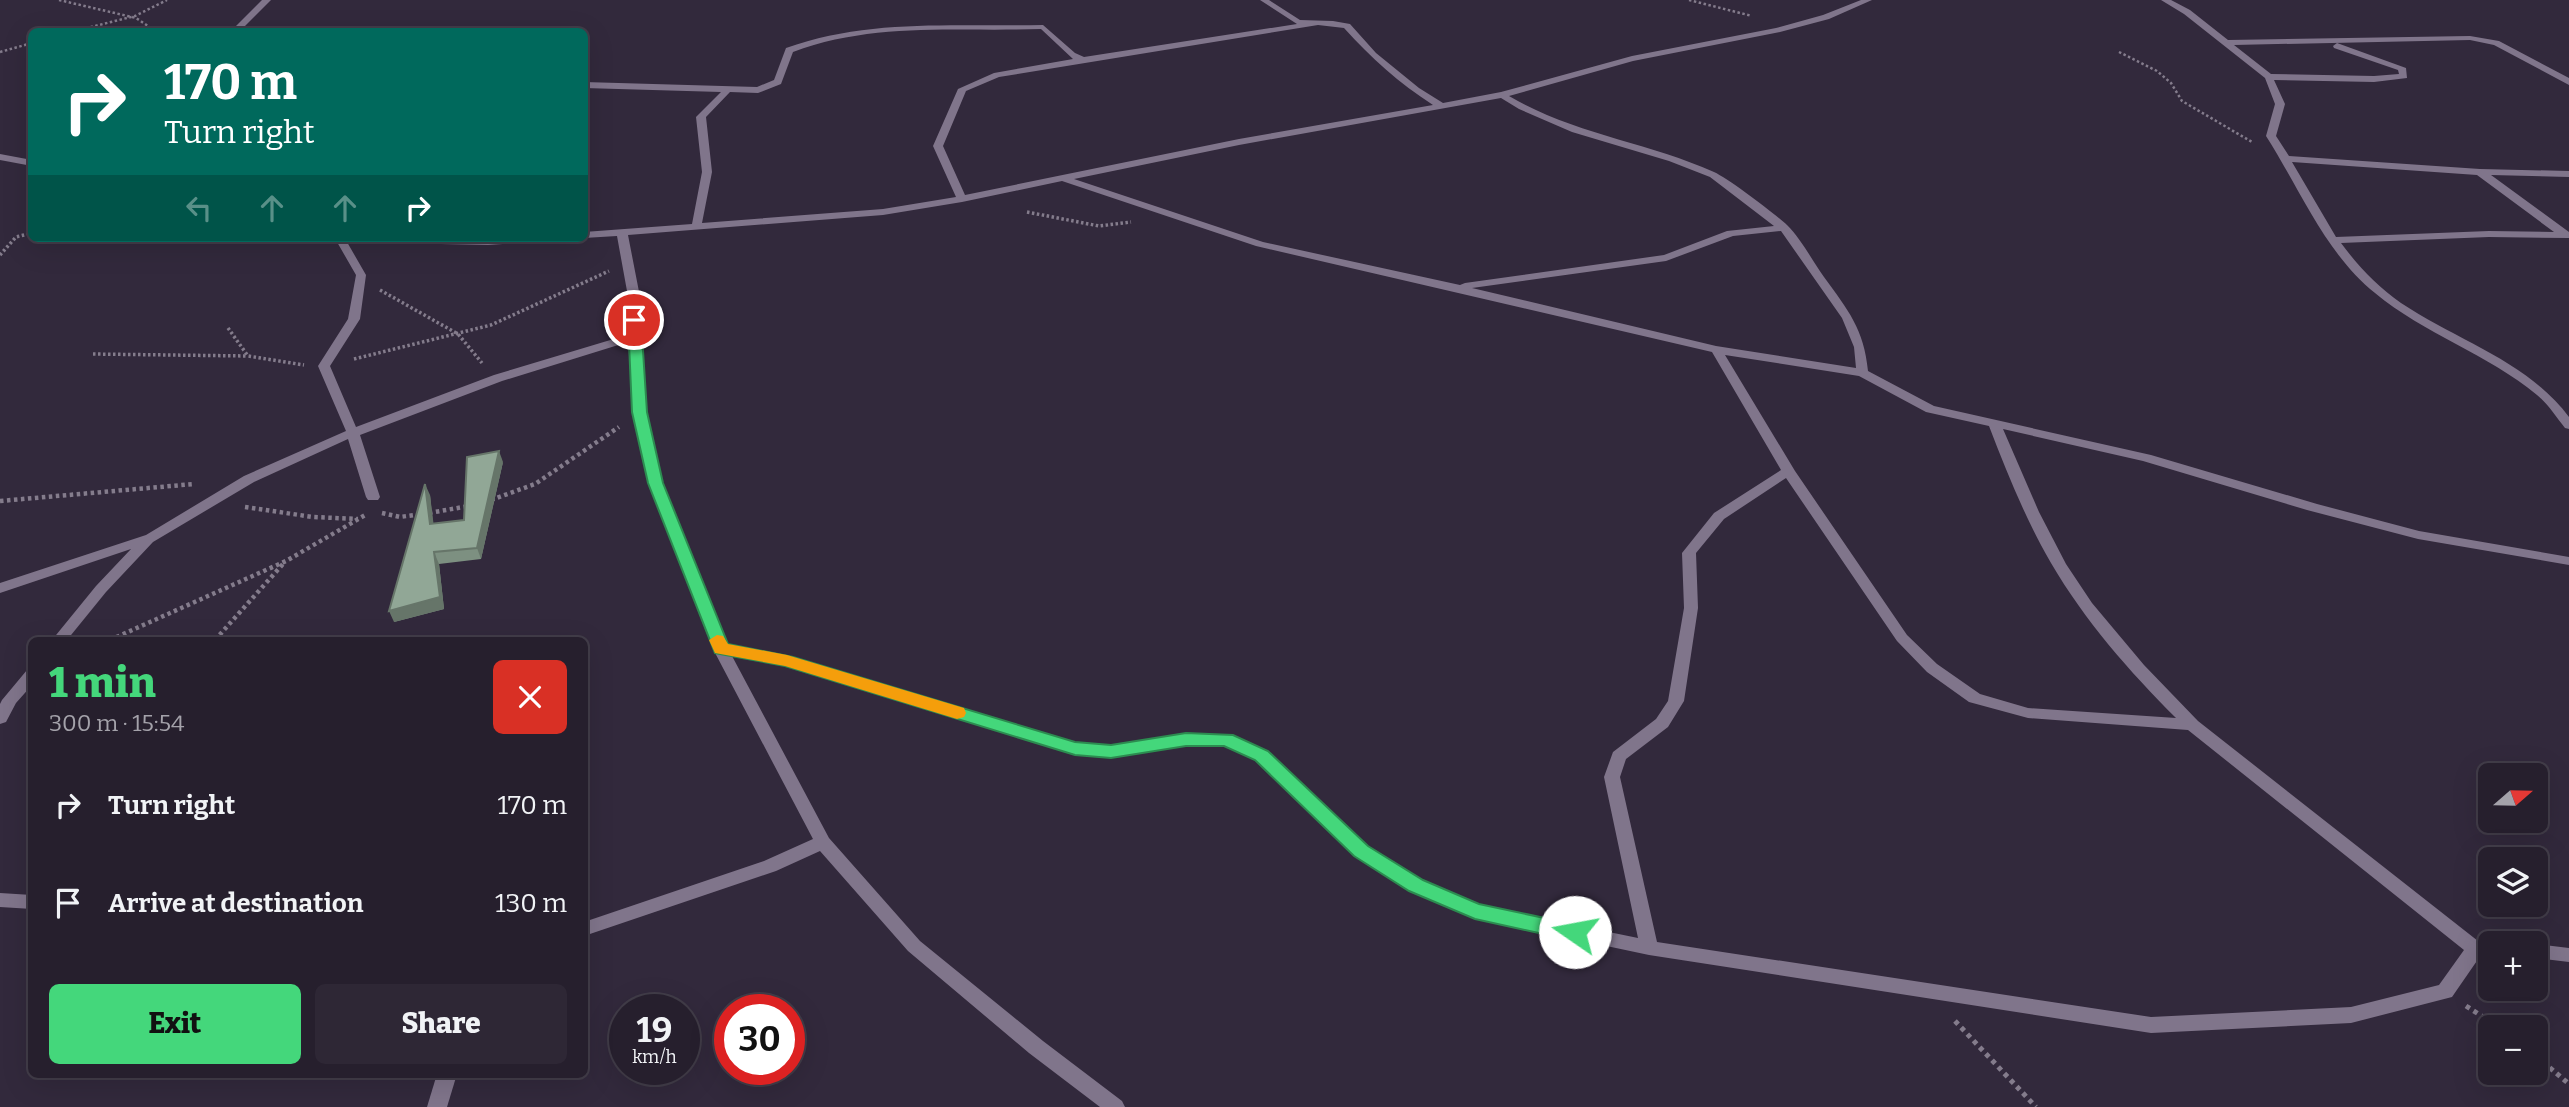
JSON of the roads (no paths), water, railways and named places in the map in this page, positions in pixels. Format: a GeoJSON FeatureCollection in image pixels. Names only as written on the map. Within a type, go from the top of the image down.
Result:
{"type":"FeatureCollection","features":[{"type":"Feature","properties":{"kind":"street"},"geometry":{"type":"LineString","coordinates":[[238,28],[267,0]]}},
{"type":"Feature","properties":{"kind":"street"},"geometry":{"type":"LineString","coordinates":[[1264,0],[1290,18],[1315,24]]}},
{"type":"Feature","properties":{"kind":"street"},"geometry":{"type":"LineString","coordinates":[[588,235],[883,212],[962,199],[1240,142],[1502,95],[1632,59],[1777,30],[1826,17],[1868,0]]}},
{"type":"Feature","properties":{"kind":"street"},"geometry":{"type":"LineString","coordinates":[[2165,0],[2187,12],[2269,77],[2280,104],[2271,136],[2354,268],[2378,291],[2420,321],[2523,379],[2543,394],[2569,425]]}},
{"type":"Feature","properties":{"kind":"street"},"geometry":{"type":"LineString","coordinates":[[962,199],[937,146],[962,89],[997,75],[1333,23],[1347,26],[1373,55],[1416,90],[1443,107]]}},
{"type":"Feature","properties":{"kind":"street"},"geometry":{"type":"LineString","coordinates":[[588,85],[727,90],[771,87],[778,82],[789,50],[810,41],[896,29],[1043,27],[1059,38],[1072,57],[1083,60]]}},
{"type":"Feature","properties":{"kind":"street"},"geometry":{"type":"LineString","coordinates":[[2224,43],[2484,40],[2569,82]]}},
{"type":"Feature","properties":{"kind":"street"},"geometry":{"type":"LineString","coordinates":[[2269,77],[2374,79],[2404,76],[2402,68],[2323,42]]}},
{"type":"Feature","properties":{"kind":"street"},"geometry":{"type":"LineString","coordinates":[[696,227],[707,172],[701,117],[727,90]]}},
{"type":"Feature","properties":{"kind":"street"},"geometry":{"type":"LineString","coordinates":[[1502,95],[1522,107],[1575,130],[1672,159],[1713,175],[1784,228],[1848,318],[1860,347],[1862,373]]}},
{"type":"Feature","properties":{"kind":"street"},"geometry":{"type":"LineString","coordinates":[[2284,156],[2480,172],[2569,174]]}},
{"type":"Feature","properties":{"kind":"street"},"geometry":{"type":"LineString","coordinates":[[0,157],[28,162]]}},
{"type":"Feature","properties":{"kind":"street"},"geometry":{"type":"LineString","coordinates":[[2480,172],[2567,235]]}},
{"type":"Feature","properties":{"kind":"street"},"geometry":{"type":"LineString","coordinates":[[1061,178],[1260,244],[1326,261],[1457,288],[1716,350],[1862,373],[1930,409],[2146,458],[2418,535],[2569,561]]}},
{"type":"Feature","properties":{"kind":"street"},"geometry":{"type":"LineString","coordinates":[[1457,288],[1666,258],[1731,233],[1784,228]]}},
{"type":"Feature","properties":{"kind":"street"},"geometry":{"type":"LineString","coordinates":[[622,232],[635,302],[633,337],[639,412],[655,483],[721,649],[823,842],[914,946],[1036,1047],[1115,1107]]}},
{"type":"Feature","properties":{"kind":"street"},"geometry":{"type":"LineString","coordinates":[[2334,240],[2489,234],[2567,235]]}},
{"type":"Feature","properties":{"kind":"street"},"geometry":{"type":"LineString","coordinates":[[342,242],[361,275],[354,318],[324,366],[353,434],[373,497]]}},
{"type":"Feature","properties":{"kind":"street"},"geometry":{"type":"LineString","coordinates":[[0,588],[151,538],[249,479],[324,444],[498,378],[633,337]]}},
{"type":"Feature","properties":{"kind":"street"},"geometry":{"type":"LineString","coordinates":[[1716,350],[1788,471],[1902,638],[1931,668],[1975,698],[2028,713],[2192,725]]}},
{"type":"Feature","properties":{"kind":"street"},"geometry":{"type":"LineString","coordinates":[[1994,423],[2022,492],[2060,566],[2155,689],[2192,725],[2478,943]]}},
{"type":"Feature","properties":{"kind":"street"},"geometry":{"type":"LineString","coordinates":[[1649,948],[1612,776],[1619,756],[1662,723],[1676,701],[1691,608],[1689,553],[1719,516],[1788,471]]}},
{"type":"Feature","properties":{"kind":"street"},"geometry":{"type":"LineString","coordinates":[[61,637],[101,589],[151,538]]}},
{"type":"Feature","properties":{"kind":"street"},"geometry":{"type":"LineString","coordinates":[[721,649],[787,661],[1075,748],[1111,752],[1186,740],[1226,740],[1261,755],[1361,851],[1416,885],[1475,911],[1649,948],[2151,1025],[2351,1015],[2445,991],[2478,953]]}},
{"type":"Feature","properties":{"kind":"street"},"geometry":{"type":"LineString","coordinates":[[0,718],[10,700],[28,679]]}},
{"type":"Feature","properties":{"kind":"street"},"geometry":{"type":"LineString","coordinates":[[588,928],[770,866],[823,842]]}},
{"type":"Feature","properties":{"kind":"street"},"geometry":{"type":"LineString","coordinates":[[0,900],[28,902]]}},
{"type":"Feature","properties":{"kind":"street"},"geometry":{"type":"LineString","coordinates":[[2548,952],[2569,955]]}},
{"type":"Feature","properties":{"kind":"street"},"geometry":{"type":"LineString","coordinates":[[437,1107],[446,1078]]}}]}
